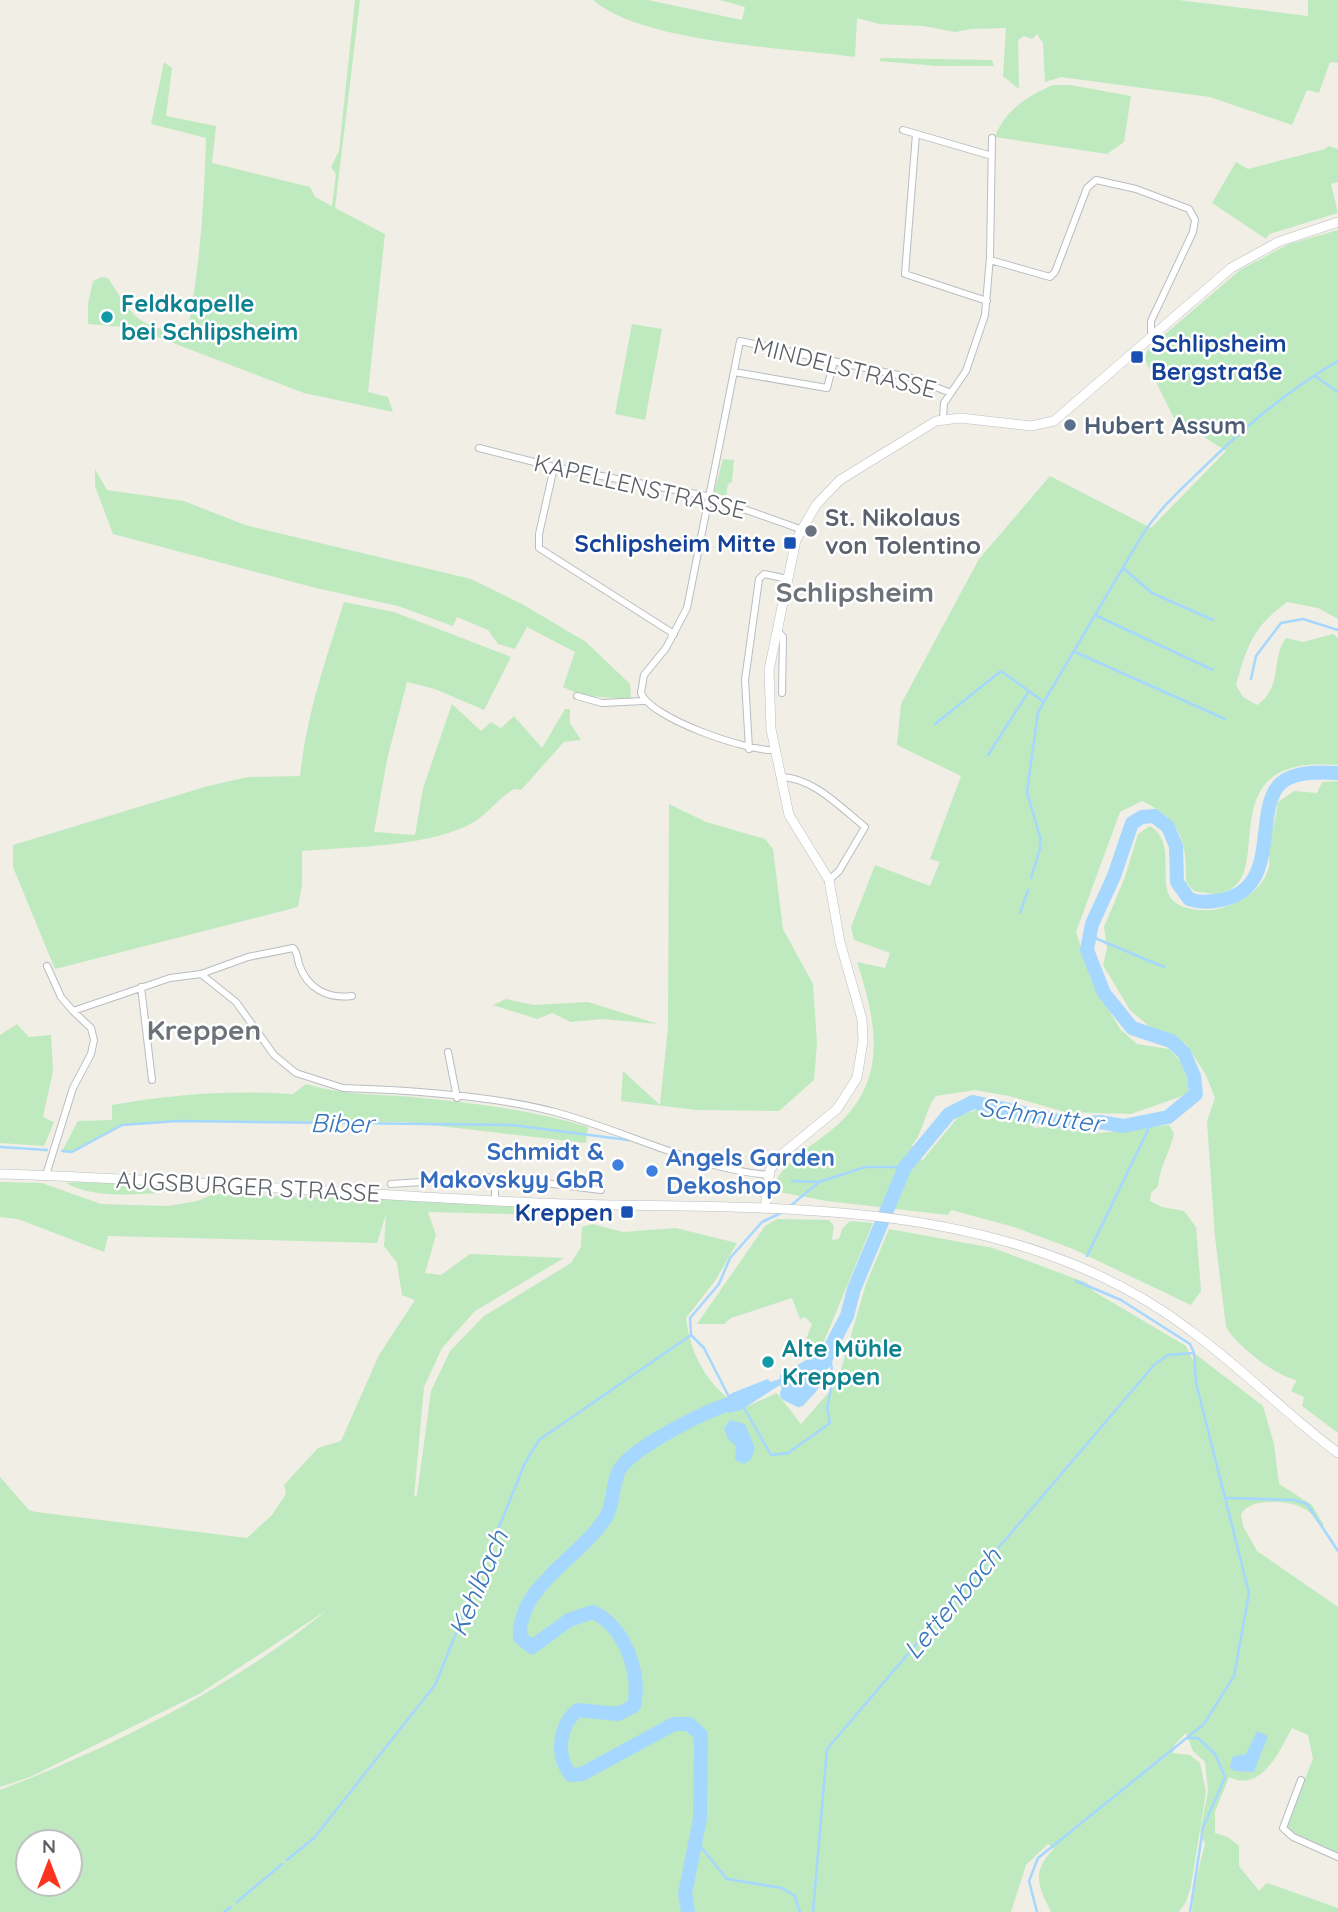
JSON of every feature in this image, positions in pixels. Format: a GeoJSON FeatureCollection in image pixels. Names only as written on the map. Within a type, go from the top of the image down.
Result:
{"type":"FeatureCollection","features":[{"type":"Feature","properties":{"kind":"main road"},"geometry":{"type":"LineString","coordinates":[[768,1209],[768,1175],[780,1156],[837,1109],[850,1092],[861,1065],[862,1019],[839,942],[829,880],[794,826],[775,750],[768,687],[776,628],[800,529],[816,505],[840,480],[943,419],[1031,426],[1054,421],[1241,262],[1278,242],[1338,222]]}},
{"type":"Feature","properties":{"kind":"main road","name":"AUGSBURGER STRASSE"},"geometry":{"type":"LineString","coordinates":[[0,1174],[190,1181],[495,1201],[807,1211],[901,1220],[983,1234],[1081,1268],[1132,1294],[1191,1331],[1338,1453]]}},
{"type":"Feature","properties":{"kind":"street"},"geometry":{"type":"LineString","coordinates":[[903,130],[992,156]]}},
{"type":"Feature","properties":{"kind":"street"},"geometry":{"type":"LineString","coordinates":[[916,134],[905,274],[987,301]]}},
{"type":"Feature","properties":{"kind":"street"},"geometry":{"type":"LineString","coordinates":[[943,419],[942,408],[971,358],[987,301],[992,138]]}},
{"type":"Feature","properties":{"kind":"street"},"geometry":{"type":"LineString","coordinates":[[990,260],[1050,277],[1055,272],[1087,188],[1096,180],[1136,189],[1189,209],[1195,220],[1193,232],[1151,321],[1151,338]]}},
{"type":"Feature","properties":{"kind":"street","name":"MINDELSTRASSE"},"geometry":{"type":"LineString","coordinates":[[734,372],[740,341],[912,378],[951,393]]}},
{"type":"Feature","properties":{"kind":"street"},"geometry":{"type":"LineString","coordinates":[[644,701],[640,686],[644,675],[674,634],[687,608],[707,496],[720,448],[734,372],[827,388],[834,361]]}},
{"type":"Feature","properties":{"kind":"street","name":"KAPELLENSTRASSE"},"geometry":{"type":"LineString","coordinates":[[479,448],[554,467],[707,496],[800,529]]}},
{"type":"Feature","properties":{"kind":"street"},"geometry":{"type":"LineString","coordinates":[[554,467],[539,534],[539,548],[674,634]]}},
{"type":"Feature","properties":{"kind":"street"},"geometry":{"type":"LineString","coordinates":[[749,749],[745,680],[760,579],[764,574],[788,579]]}},
{"type":"Feature","properties":{"kind":"street"},"geometry":{"type":"LineString","coordinates":[[776,628],[783,637],[782,693]]}},
{"type":"Feature","properties":{"kind":"street"},"geometry":{"type":"LineString","coordinates":[[578,696],[602,703],[644,701],[720,740],[749,749],[775,750]]}},
{"type":"Feature","properties":{"kind":"street"},"geometry":{"type":"LineString","coordinates":[[780,777],[797,779],[815,788],[865,827],[839,871],[829,880]]}},
{"type":"Feature","properties":{"kind":"street"},"geometry":{"type":"LineString","coordinates":[[74,1011],[170,978],[201,974],[248,957],[293,948],[312,985],[330,996],[352,996]]}},
{"type":"Feature","properties":{"kind":"street"},"geometry":{"type":"LineString","coordinates":[[46,1175],[73,1088],[91,1054],[94,1040],[91,1028],[66,1005],[47,966]]}},
{"type":"Feature","properties":{"kind":"street"},"geometry":{"type":"LineString","coordinates":[[201,974],[236,1002],[274,1055],[296,1073],[343,1088],[526,1105],[556,1112],[695,1160],[740,1172],[768,1175]]}},
{"type":"Feature","properties":{"kind":"street"},"geometry":{"type":"LineString","coordinates":[[141,987],[152,1080]]}},
{"type":"Feature","properties":{"kind":"street"},"geometry":{"type":"LineString","coordinates":[[448,1052],[457,1098]]}},
{"type":"Feature","properties":{"kind":"street"},"geometry":{"type":"LineString","coordinates":[[495,1177],[495,1201]]}},
{"type":"Feature","properties":{"kind":"street","name":"AUGSBURGER STRASSE"},"geometry":{"type":"LineString","coordinates":[[391,1184],[495,1177],[601,1191]]}},
{"type":"Feature","properties":{"kind":"street"},"geometry":{"type":"LineString","coordinates":[[1301,1780],[1283,1828],[1293,1837],[1338,1857]]}},
{"type":"Feature","properties":{"kind":"green space"},"geometry":{"type":"Polygon","coordinates":[[[355,0],[360,0],[335,208],[385,234],[368,392],[388,397],[393,412],[304,393],[134,328],[88,324],[88,304],[93,281],[102,277],[108,278],[124,303],[139,319],[158,328],[187,333],[201,236],[206,138],[151,124],[164,62],[172,68],[166,116],[216,126],[212,163],[310,187],[315,197],[332,206],[336,174],[331,167],[339,151],[355,0]]]}},
{"type":"Feature","properties":{"kind":"green space"},"geometry":{"type":"Polygon","coordinates":[[[593,0],[648,0],[742,20],[745,7],[720,0],[1178,0],[1308,16],[1308,0],[1338,0],[1338,63],[1330,62],[1319,93],[1307,90],[1292,125],[1210,97],[1061,77],[1045,82],[1043,43],[1037,34],[1032,39],[1024,36],[1018,40],[1019,89],[1003,76],[1006,28],[955,32],[923,26],[879,24],[857,18],[855,57],[680,35],[616,14],[593,0]]]}},
{"type":"Feature","properties":{"kind":"green space"},"geometry":{"type":"Polygon","coordinates":[[[881,58],[992,60],[994,66],[937,66],[879,61],[881,58]]]}},
{"type":"Feature","properties":{"kind":"green space"},"geometry":{"type":"Polygon","coordinates":[[[1053,85],[1070,85],[1131,96],[1124,142],[1107,154],[995,137],[1004,119],[1018,105],[1053,85]]]}},
{"type":"Feature","properties":{"kind":"green space"},"geometry":{"type":"Polygon","coordinates":[[[1328,146],[1338,149],[1338,182],[1331,184],[1338,213],[1269,234],[1266,239],[1212,203],[1236,162],[1248,169],[1328,146]]]}},
{"type":"Feature","properties":{"kind":"green space"},"geometry":{"type":"Polygon","coordinates":[[[1338,230],[1338,619],[1318,608],[1287,602],[1266,620],[1253,638],[1236,685],[1243,697],[1257,705],[1271,689],[1281,646],[1286,638],[1303,642],[1333,634],[1338,638],[1338,765],[1296,767],[1271,778],[1257,797],[1245,867],[1237,884],[1220,893],[1194,891],[1186,882],[1183,842],[1179,832],[1165,816],[1142,801],[1120,812],[1076,932],[1092,982],[1120,1029],[1137,1044],[1169,1049],[1181,1062],[1188,1082],[1188,1094],[1131,1114],[1065,1112],[1009,1096],[975,1090],[936,1096],[912,1145],[922,1161],[959,1116],[979,1109],[1032,1123],[1034,1128],[1049,1127],[1087,1133],[1169,1125],[1174,1134],[1158,1186],[1151,1193],[1150,1201],[1162,1207],[1184,1211],[1196,1227],[1201,1291],[1191,1305],[1073,1249],[1014,1227],[951,1210],[948,1215],[827,1201],[779,1192],[775,1183],[786,1167],[848,1114],[862,1095],[870,1074],[873,1032],[870,1009],[857,962],[885,968],[890,953],[854,940],[851,927],[875,865],[930,886],[940,862],[930,859],[961,776],[897,745],[901,704],[979,559],[1050,476],[1151,528],[1226,451],[1174,418],[1144,358],[1149,348],[1240,270],[1289,244],[1338,230]]]}},
{"type":"Feature","properties":{"kind":"green space"},"geometry":{"type":"Polygon","coordinates":[[[632,324],[662,329],[645,420],[615,414],[632,324]]]}},
{"type":"Feature","properties":{"kind":"green space"},"geometry":{"type":"Polygon","coordinates":[[[723,459],[734,460],[732,482],[728,484],[726,496],[714,493],[723,459]]]}},
{"type":"Feature","properties":{"kind":"green space"},"geometry":{"type":"Polygon","coordinates":[[[95,469],[107,490],[184,501],[245,525],[471,579],[522,604],[586,642],[630,684],[631,699],[584,696],[563,687],[575,652],[527,627],[515,649],[498,644],[488,630],[457,617],[453,626],[398,606],[316,588],[113,534],[95,486],[95,469]]]}},
{"type":"Feature","properties":{"kind":"green space"},"geometry":{"type":"Polygon","coordinates":[[[344,602],[394,612],[511,657],[484,710],[435,689],[407,682],[387,760],[374,832],[415,835],[423,788],[452,704],[481,731],[491,722],[501,728],[514,716],[542,748],[565,709],[570,709],[570,723],[581,740],[564,742],[521,790],[514,789],[477,820],[459,829],[416,841],[302,851],[302,885],[298,907],[55,969],[13,867],[13,845],[208,786],[248,777],[300,776],[312,710],[344,602]]]}},
{"type":"Feature","properties":{"kind":"green space"},"geometry":{"type":"Polygon","coordinates":[[[1338,781],[1338,1433],[1302,1406],[1304,1397],[1291,1391],[1297,1380],[1258,1360],[1226,1327],[1215,1237],[1207,1121],[1215,1098],[1206,1075],[1186,1044],[1150,1027],[1130,1010],[1103,965],[1107,949],[1104,927],[1125,877],[1138,834],[1150,826],[1159,834],[1165,854],[1166,887],[1176,903],[1199,910],[1222,908],[1248,896],[1266,875],[1278,802],[1294,791],[1317,793],[1322,782],[1338,781]]]}},
{"type":"Feature","properties":{"kind":"green space"},"geometry":{"type":"Polygon","coordinates":[[[669,804],[706,822],[765,839],[773,849],[783,929],[813,984],[817,1043],[814,1080],[779,1111],[697,1110],[621,1101],[623,1071],[660,1105],[668,1027],[669,804]]]}},
{"type":"Feature","properties":{"kind":"green space"},"geometry":{"type":"Polygon","coordinates":[[[506,999],[534,1005],[588,1002],[658,1024],[603,1019],[571,1022],[552,1013],[537,1019],[493,1005],[506,999]]]}},
{"type":"Feature","properties":{"kind":"green space"},"geometry":{"type":"Polygon","coordinates":[[[17,1024],[29,1037],[51,1035],[53,1071],[43,1117],[54,1122],[44,1146],[0,1143],[0,1035],[17,1024]]]}},
{"type":"Feature","properties":{"kind":"green space"},"geometry":{"type":"Polygon","coordinates":[[[306,1084],[345,1092],[456,1102],[545,1116],[588,1127],[586,1143],[405,1122],[177,1121],[122,1125],[72,1152],[62,1151],[78,1121],[112,1120],[112,1105],[202,1094],[293,1094],[306,1084]]]}},
{"type":"Feature","properties":{"kind":"green space"},"geometry":{"type":"Polygon","coordinates":[[[0,1182],[42,1183],[101,1204],[168,1206],[197,1201],[214,1194],[448,1201],[542,1207],[554,1215],[428,1212],[436,1235],[425,1273],[441,1275],[470,1254],[564,1258],[475,1311],[442,1348],[424,1387],[414,1497],[417,1495],[431,1391],[450,1351],[484,1316],[571,1263],[581,1247],[582,1227],[592,1224],[623,1232],[676,1228],[737,1243],[715,1281],[686,1318],[692,1346],[710,1380],[741,1409],[777,1393],[801,1424],[837,1383],[866,1284],[889,1229],[993,1248],[1087,1283],[1093,1291],[1186,1346],[1194,1363],[1194,1353],[1263,1406],[1274,1444],[1279,1484],[1312,1505],[1324,1525],[1321,1526],[1305,1509],[1281,1502],[1253,1505],[1241,1514],[1243,1526],[1257,1551],[1338,1607],[1338,1854],[1297,1837],[1286,1826],[1313,1759],[1308,1735],[1292,1728],[1275,1758],[1260,1775],[1240,1780],[1229,1777],[1215,1812],[1215,1833],[1228,1837],[1239,1846],[1239,1866],[1259,1891],[1267,1883],[1338,1908],[1338,1912],[1192,1912],[1194,1887],[1205,1844],[1200,1832],[1208,1791],[1205,1762],[1193,1751],[1186,1733],[1174,1745],[1173,1753],[1190,1755],[1200,1763],[1206,1792],[1191,1886],[1186,1902],[1179,1912],[1051,1912],[1039,1879],[1042,1864],[1054,1849],[1048,1844],[1026,1865],[1011,1912],[0,1912],[0,1790],[85,1755],[171,1713],[253,1664],[327,1610],[199,1694],[30,1777],[0,1787],[0,1477],[29,1510],[36,1512],[247,1538],[272,1515],[286,1494],[284,1485],[318,1448],[341,1441],[379,1355],[415,1300],[402,1295],[397,1263],[384,1246],[386,1214],[377,1243],[108,1236],[104,1252],[18,1219],[0,1217],[0,1182]]]}},
{"type":"Feature","properties":{"kind":"green space"},"geometry":{"type":"Polygon","coordinates":[[[66,1183],[206,1187],[115,1194],[96,1193],[66,1183]]]}},
{"type":"Feature","properties":{"kind":"green space"},"geometry":{"type":"Polygon","coordinates":[[[777,1219],[829,1220],[834,1226],[832,1240],[839,1239],[842,1229],[850,1221],[873,1223],[820,1351],[798,1360],[812,1324],[805,1317],[800,1319],[792,1298],[731,1318],[724,1324],[697,1324],[765,1226],[777,1219]]]}},
{"type":"Feature","properties":{"kind":"water"},"geometry":{"type":"Polygon","coordinates":[[[824,1350],[834,1356],[831,1366],[794,1394],[784,1393],[780,1385],[741,1410],[730,1413],[715,1407],[732,1393],[768,1379],[770,1382],[780,1379],[780,1375],[824,1350]]]}},
{"type":"Feature","properties":{"kind":"water"},"geometry":{"type":"Polygon","coordinates":[[[730,1420],[745,1424],[755,1448],[751,1459],[744,1464],[735,1460],[736,1446],[728,1439],[724,1429],[730,1420]]]}},
{"type":"Feature","properties":{"kind":"water"},"geometry":{"type":"Polygon","coordinates":[[[1257,1731],[1268,1736],[1254,1772],[1235,1771],[1230,1768],[1232,1757],[1246,1754],[1257,1731]]]}},
{"type":"Feature","properties":{"kind":"waterway"},"geometry":{"type":"LineString","coordinates":[[1031,878],[1040,849],[1040,837],[1027,792],[1038,712],[1141,537],[1169,501],[1234,438],[1283,397],[1338,361]]}},
{"type":"Feature","properties":{"kind":"waterway"},"geometry":{"type":"LineString","coordinates":[[1315,376],[1338,392]]}},
{"type":"Feature","properties":{"kind":"waterway"},"geometry":{"type":"LineString","coordinates":[[1123,568],[1152,593],[1213,620]]}},
{"type":"Feature","properties":{"kind":"waterway"},"geometry":{"type":"LineString","coordinates":[[1095,615],[1213,670]]}},
{"type":"Feature","properties":{"kind":"waterway"},"geometry":{"type":"LineString","coordinates":[[1251,679],[1256,656],[1281,623],[1303,619],[1338,630]]}},
{"type":"Feature","properties":{"kind":"waterway"},"geometry":{"type":"LineString","coordinates":[[1075,652],[1225,719]]}},
{"type":"Feature","properties":{"kind":"waterway"},"geometry":{"type":"LineString","coordinates":[[935,724],[1001,671],[1044,702]]}},
{"type":"Feature","properties":{"kind":"waterway"},"geometry":{"type":"LineString","coordinates":[[988,755],[1029,691]]}},
{"type":"Feature","properties":{"kind":"waterway","name":"Schmutter"},"geometry":{"type":"LineString","coordinates":[[814,1363],[828,1352],[847,1316],[854,1289],[905,1167],[949,1114],[973,1102],[1073,1124],[1100,1122],[1123,1126],[1168,1117],[1196,1094],[1194,1076],[1184,1053],[1171,1041],[1132,1028],[1104,993],[1087,950],[1092,924],[1114,876],[1132,823],[1142,817],[1154,816],[1168,827],[1176,846],[1177,882],[1189,899],[1205,902],[1221,900],[1240,893],[1252,881],[1260,865],[1268,811],[1273,795],[1281,783],[1300,774],[1338,773]]}},
{"type":"Feature","properties":{"kind":"waterway"},"geometry":{"type":"LineString","coordinates":[[1020,913],[1028,890]]}},
{"type":"Feature","properties":{"kind":"waterway"},"geometry":{"type":"LineString","coordinates":[[1090,936],[1164,967]]}},
{"type":"Feature","properties":{"kind":"waterway","name":"Biber"},"geometry":{"type":"LineString","coordinates":[[62,1151],[72,1152],[122,1125],[177,1121],[512,1125],[628,1140]]}},
{"type":"Feature","properties":{"kind":"waterway","name":"Lettenbach"},"geometry":{"type":"LineString","coordinates":[[1087,1256],[1148,1130],[1147,1122]]}},
{"type":"Feature","properties":{"kind":"waterway","name":"Biber"},"geometry":{"type":"LineString","coordinates":[[0,1147],[47,1150]]}},
{"type":"Feature","properties":{"kind":"waterway","name":"Biber"},"geometry":{"type":"LineString","coordinates":[[792,1181],[819,1182],[865,1167],[905,1167]]}},
{"type":"Feature","properties":{"kind":"waterway","name":"Kehlbach"},"geometry":{"type":"LineString","coordinates":[[789,1207],[819,1182]]}},
{"type":"Feature","properties":{"kind":"waterway","name":"Kehlbach"},"geometry":{"type":"LineString","coordinates":[[287,1860],[314,1838],[435,1685],[525,1463],[539,1440],[691,1335],[690,1318],[719,1284],[730,1258],[762,1222],[781,1213]]}},
{"type":"Feature","properties":{"kind":"waterway","name":"Lettenbach"},"geometry":{"type":"LineString","coordinates":[[1037,1912],[1029,1881],[1038,1858],[1204,1724],[1234,1676],[1249,1593],[1196,1383],[1194,1353],[1190,1344],[1121,1300],[1076,1281]]}},
{"type":"Feature","properties":{"kind":"waterway","name":"Kehlbach"},"geometry":{"type":"LineString","coordinates":[[691,1335],[704,1348],[729,1397]]}},
{"type":"Feature","properties":{"kind":"waterway","name":"Lettenbach"},"geometry":{"type":"LineString","coordinates":[[813,1912],[827,1749],[1155,1364],[1168,1355],[1194,1353]]}},
{"type":"Feature","properties":{"kind":"waterway","name":"Schmutter"},"geometry":{"type":"LineString","coordinates":[[787,1394],[799,1400],[811,1387],[817,1375],[817,1362],[813,1365]]}},
{"type":"Feature","properties":{"kind":"waterway"},"geometry":{"type":"LineString","coordinates":[[743,1406],[771,1455],[788,1453],[830,1423],[827,1408],[833,1379],[831,1363]]}},
{"type":"Feature","properties":{"kind":"waterway","name":"Schmutter"},"geometry":{"type":"LineString","coordinates":[[688,1912],[685,1894],[700,1819],[701,1735],[689,1724],[674,1724],[582,1774],[571,1775],[561,1750],[567,1724],[578,1710],[618,1714],[634,1706],[636,1693],[633,1665],[614,1628],[593,1612],[569,1620],[532,1647],[520,1637],[522,1619],[529,1602],[606,1517],[616,1477],[622,1466],[643,1448],[674,1429],[733,1403]]}},
{"type":"Feature","properties":{"kind":"waterway"},"geometry":{"type":"LineString","coordinates":[[1227,1498],[1294,1500],[1307,1504],[1338,1551]]}},
{"type":"Feature","properties":{"kind":"waterway"},"geometry":{"type":"LineString","coordinates":[[1188,1738],[1198,1738],[1215,1754],[1225,1777],[1203,1828],[1190,1912]]}},
{"type":"Feature","properties":{"kind":"waterway"},"geometry":{"type":"LineString","coordinates":[[697,1842],[727,1879],[782,1888],[795,1896],[800,1912]]}},
{"type":"Feature","properties":{"kind":"waterway","name":"Kehlbach"},"geometry":{"type":"LineString","coordinates":[[237,1902],[282,1864]]}},
{"type":"Feature","properties":{"kind":"waterway","name":"Kehlbach"},"geometry":{"type":"LineString","coordinates":[[224,1912],[231,1907]]}},
{"type":"Feature","properties":{"kind":"place","name":"Feldkapelle bei Schlipsheim"},"geometry":{"type":"Point","coordinates":[107,317]}},
{"type":"Feature","properties":{"kind":"place","name":"Schlipsheim Bergstraße"},"geometry":{"type":"Point","coordinates":[1137,357]}},
{"type":"Feature","properties":{"kind":"place","name":"Hubert Assum"},"geometry":{"type":"Point","coordinates":[1070,425]}},
{"type":"Feature","properties":{"kind":"place","name":"St. Nikolaus von Tolentino"},"geometry":{"type":"Point","coordinates":[811,531]}},
{"type":"Feature","properties":{"kind":"place","name":"Schlipsheim Mitte"},"geometry":{"type":"Point","coordinates":[790,543]}},
{"type":"Feature","properties":{"kind":"place","name":"Schmidt & Makovskyy GbR"},"geometry":{"type":"Point","coordinates":[618,1165]}},
{"type":"Feature","properties":{"kind":"place","name":"Angels Garden Dekoshop"},"geometry":{"type":"Point","coordinates":[652,1171]}},
{"type":"Feature","properties":{"kind":"place","name":"Kreppen"},"geometry":{"type":"Point","coordinates":[627,1212]}},
{"type":"Feature","properties":{"kind":"place","name":"Alte Mühle Kreppen"},"geometry":{"type":"Point","coordinates":[768,1362]}},
{"type":"Feature","properties":{"kind":"district","name":"Schlipsheim"},"geometry":{"type":"Point","coordinates":[855,591]}},
{"type":"Feature","properties":{"kind":"district","name":"Kreppen"},"geometry":{"type":"Point","coordinates":[204,1029]}}]}
